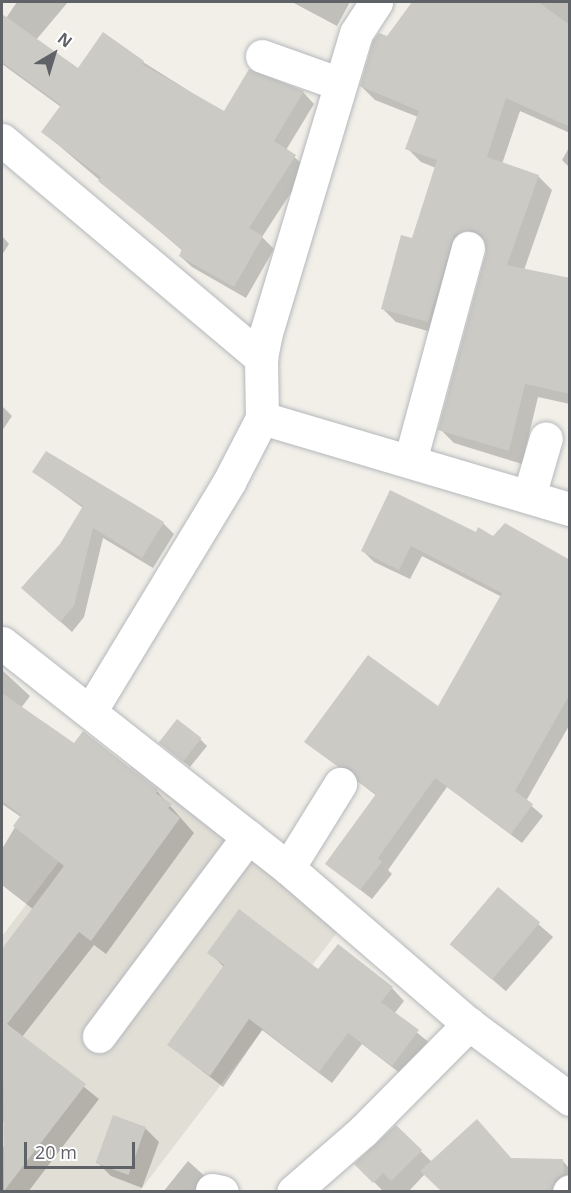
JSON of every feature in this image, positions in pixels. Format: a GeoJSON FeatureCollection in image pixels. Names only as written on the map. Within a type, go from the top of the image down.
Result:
{"type":"FeatureCollection","features":[{"type":"Feature","properties":{"kind":"street"},"geometry":{"type":"LineString","coordinates":[[91,710],[230,482],[262,418],[261,358],[356,33],[376,2]]}},
{"type":"Feature","properties":{"kind":"street"},"geometry":{"type":"LineString","coordinates":[[262,56],[340,84]]}},
{"type":"Feature","properties":{"kind":"street"},"geometry":{"type":"LineString","coordinates":[[2,140],[261,358]]}},
{"type":"Feature","properties":{"kind":"street"},"geometry":{"type":"LineString","coordinates":[[410,461],[468,248]]}},
{"type":"Feature","properties":{"kind":"street"},"geometry":{"type":"LineString","coordinates":[[262,418],[570,508]]}},
{"type":"Feature","properties":{"kind":"street"},"geometry":{"type":"LineString","coordinates":[[530,496],[546,438]]}},
{"type":"Feature","properties":{"kind":"street"},"geometry":{"type":"LineString","coordinates":[[2,643],[91,710],[288,868],[469,1024],[570,1099]]}},
{"type":"Feature","properties":{"kind":"street"},"geometry":{"type":"LineString","coordinates":[[288,868],[340,784]]}},
{"type":"Feature","properties":{"kind":"street"},"geometry":{"type":"LineString","coordinates":[[99,1036],[248,837]]}},
{"type":"Feature","properties":{"kind":"street"},"geometry":{"type":"LineString","coordinates":[[293,1191],[363,1131],[469,1024]]}},
{"type":"Feature","properties":{"kind":"shaded area"},"geometry":{"type":"Polygon","coordinates":[[[133,765],[342,926],[139,1192],[2,1191],[2,936],[133,765]]]}},
{"type":"Feature","properties":{"kind":"building"},"geometry":{"type":"Polygon","coordinates":[[[412,2],[538,2],[570,25],[570,127],[506,98],[487,157],[539,175],[507,265],[570,278],[570,394],[525,384],[509,451],[438,430],[486,253],[482,235],[472,230],[454,235],[428,322],[381,309],[401,235],[412,238],[437,160],[405,149],[419,111],[360,86],[373,41],[379,33],[387,36],[412,2]]]}},
{"type":"Feature","properties":{"kind":"building"},"geometry":{"type":"Polygon","coordinates":[[[2,14],[78,68],[103,32],[144,61],[142,64],[224,111],[249,69],[304,91],[274,141],[296,155],[249,228],[263,236],[234,287],[179,256],[182,249],[98,181],[101,177],[41,132],[61,105],[2,62],[2,14]]]}},
{"type":"Feature","properties":{"kind":"building"},"geometry":{"type":"Polygon","coordinates":[[[46,451],[164,522],[142,558],[93,528],[74,606],[60,622],[21,588],[60,544],[83,506],[32,472],[46,451]]]}},
{"type":"Feature","properties":{"kind":"building"},"geometry":{"type":"Polygon","coordinates":[[[390,490],[476,532],[478,527],[493,536],[505,523],[570,560],[570,694],[515,791],[533,804],[511,834],[435,778],[378,858],[382,862],[360,890],[325,864],[376,794],[358,781],[350,768],[337,766],[304,742],[368,655],[438,706],[502,593],[411,546],[399,570],[361,551],[390,490]]]}},
{"type":"Feature","properties":{"kind":"building"},"geometry":{"type":"Polygon","coordinates":[[[2,693],[74,743],[83,731],[158,790],[156,793],[172,804],[168,808],[180,818],[91,941],[79,932],[7,1024],[86,1084],[4,1191],[2,949],[64,866],[13,826],[21,815],[2,801],[2,693]]]}},
{"type":"Feature","properties":{"kind":"building"},"geometry":{"type":"Polygon","coordinates":[[[177,719],[201,738],[183,762],[159,743],[177,719]]]}},
{"type":"Feature","properties":{"kind":"building"},"geometry":{"type":"Polygon","coordinates":[[[498,887],[540,922],[492,980],[450,944],[498,887]]]}},
{"type":"Feature","properties":{"kind":"building"},"geometry":{"type":"Polygon","coordinates":[[[239,909],[318,969],[338,944],[393,987],[381,1002],[419,1030],[392,1066],[348,1033],[319,1072],[249,1019],[210,1076],[167,1045],[224,965],[207,953],[239,909]]]}},
{"type":"Feature","properties":{"kind":"building"},"geometry":{"type":"Polygon","coordinates":[[[113,1115],[146,1127],[128,1175],[96,1163],[113,1115]]]}},
{"type":"Feature","properties":{"kind":"building"},"geometry":{"type":"Polygon","coordinates":[[[477,1119],[511,1158],[563,1159],[564,1173],[555,1179],[551,1191],[441,1191],[420,1171],[477,1119]]]}},
{"type":"Feature","properties":{"kind":"building"},"geometry":{"type":"Polygon","coordinates":[[[396,1125],[422,1150],[391,1181],[383,1173],[373,1183],[354,1164],[396,1125]]]}}]}
